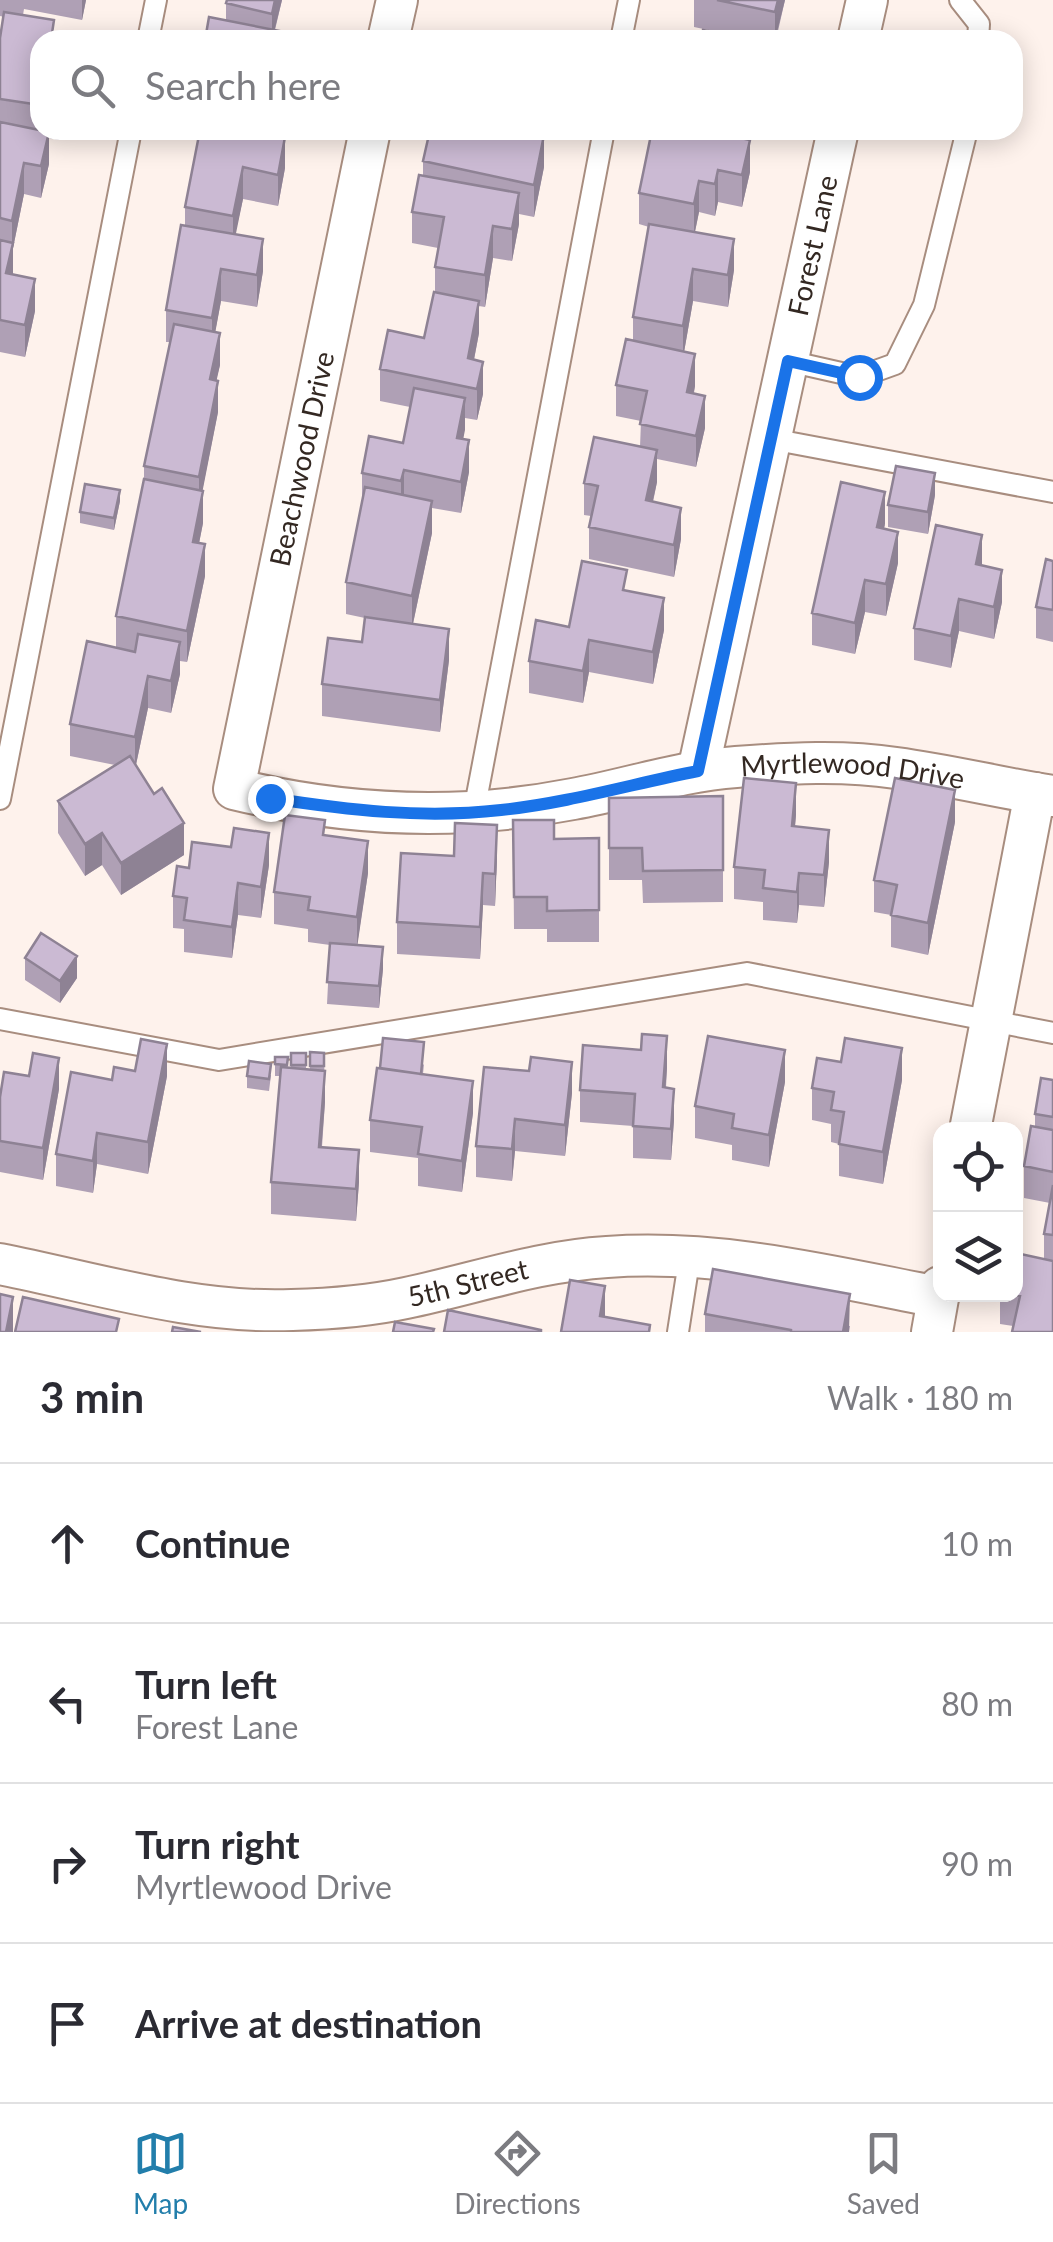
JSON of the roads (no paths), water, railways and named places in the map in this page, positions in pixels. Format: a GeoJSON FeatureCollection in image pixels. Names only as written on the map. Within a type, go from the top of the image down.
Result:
{"type":"FeatureCollection","features":[{"type":"Feature","properties":{"kind":"street"},"geometry":{"type":"LineString","coordinates":[[390,30],[396,0]]}},
{"type":"Feature","properties":{"kind":"street"},"geometry":{"type":"LineString","coordinates":[[860,30],[867,0]]}},
{"type":"Feature","properties":{"kind":"street","name":"Beachwood Drive"},"geometry":{"type":"LineString","coordinates":[[234,789],[368,140]]}},
{"type":"Feature","properties":{"kind":"street","name":"Forest Lane"},"geometry":{"type":"LineString","coordinates":[[698,771],[836,140]]}},
{"type":"Feature","properties":{"kind":"street","name":"Myrtlewood Drive"},"geometry":{"type":"LineString","coordinates":[[234,789],[358,811],[474,811],[574,799],[698,771],[806,763],[893,767],[1044,795]]}},
{"type":"Feature","properties":{"kind":"street"},"geometry":{"type":"LineString","coordinates":[[972,1122],[1044,795]]}},
{"type":"Feature","properties":{"kind":"street","name":"5th Street"},"geometry":{"type":"LineString","coordinates":[[0,1264],[210,1307],[290,1310],[404,1298],[534,1266],[606,1257],[690,1256],[762,1263],[937,1305]]}},
{"type":"Feature","properties":{"kind":"lane"},"geometry":{"type":"LineString","coordinates":[[150,30],[156,0]]}},
{"type":"Feature","properties":{"kind":"lane"},"geometry":{"type":"LineString","coordinates":[[623,30],[628,0]]}},
{"type":"Feature","properties":{"kind":"lane"},"geometry":{"type":"LineString","coordinates":[[960,0],[977,30]]}},
{"type":"Feature","properties":{"kind":"lane"},"geometry":{"type":"LineString","coordinates":[[0,799],[128,140]]}},
{"type":"Feature","properties":{"kind":"lane"},"geometry":{"type":"LineString","coordinates":[[474,811],[602,140]]}},
{"type":"Feature","properties":{"kind":"lane"},"geometry":{"type":"LineString","coordinates":[[788,361],[859,377],[894,364],[924,306],[964,140]]}},
{"type":"Feature","properties":{"kind":"lane"},"geometry":{"type":"LineString","coordinates":[[771,440],[1053,492]]}},
{"type":"Feature","properties":{"kind":"lane"},"geometry":{"type":"LineString","coordinates":[[0,1019],[219,1060],[747,973],[1053,1033]]}},
{"type":"Feature","properties":{"kind":"lane"},"geometry":{"type":"LineString","coordinates":[[678,1332],[690,1256]]}}]}
